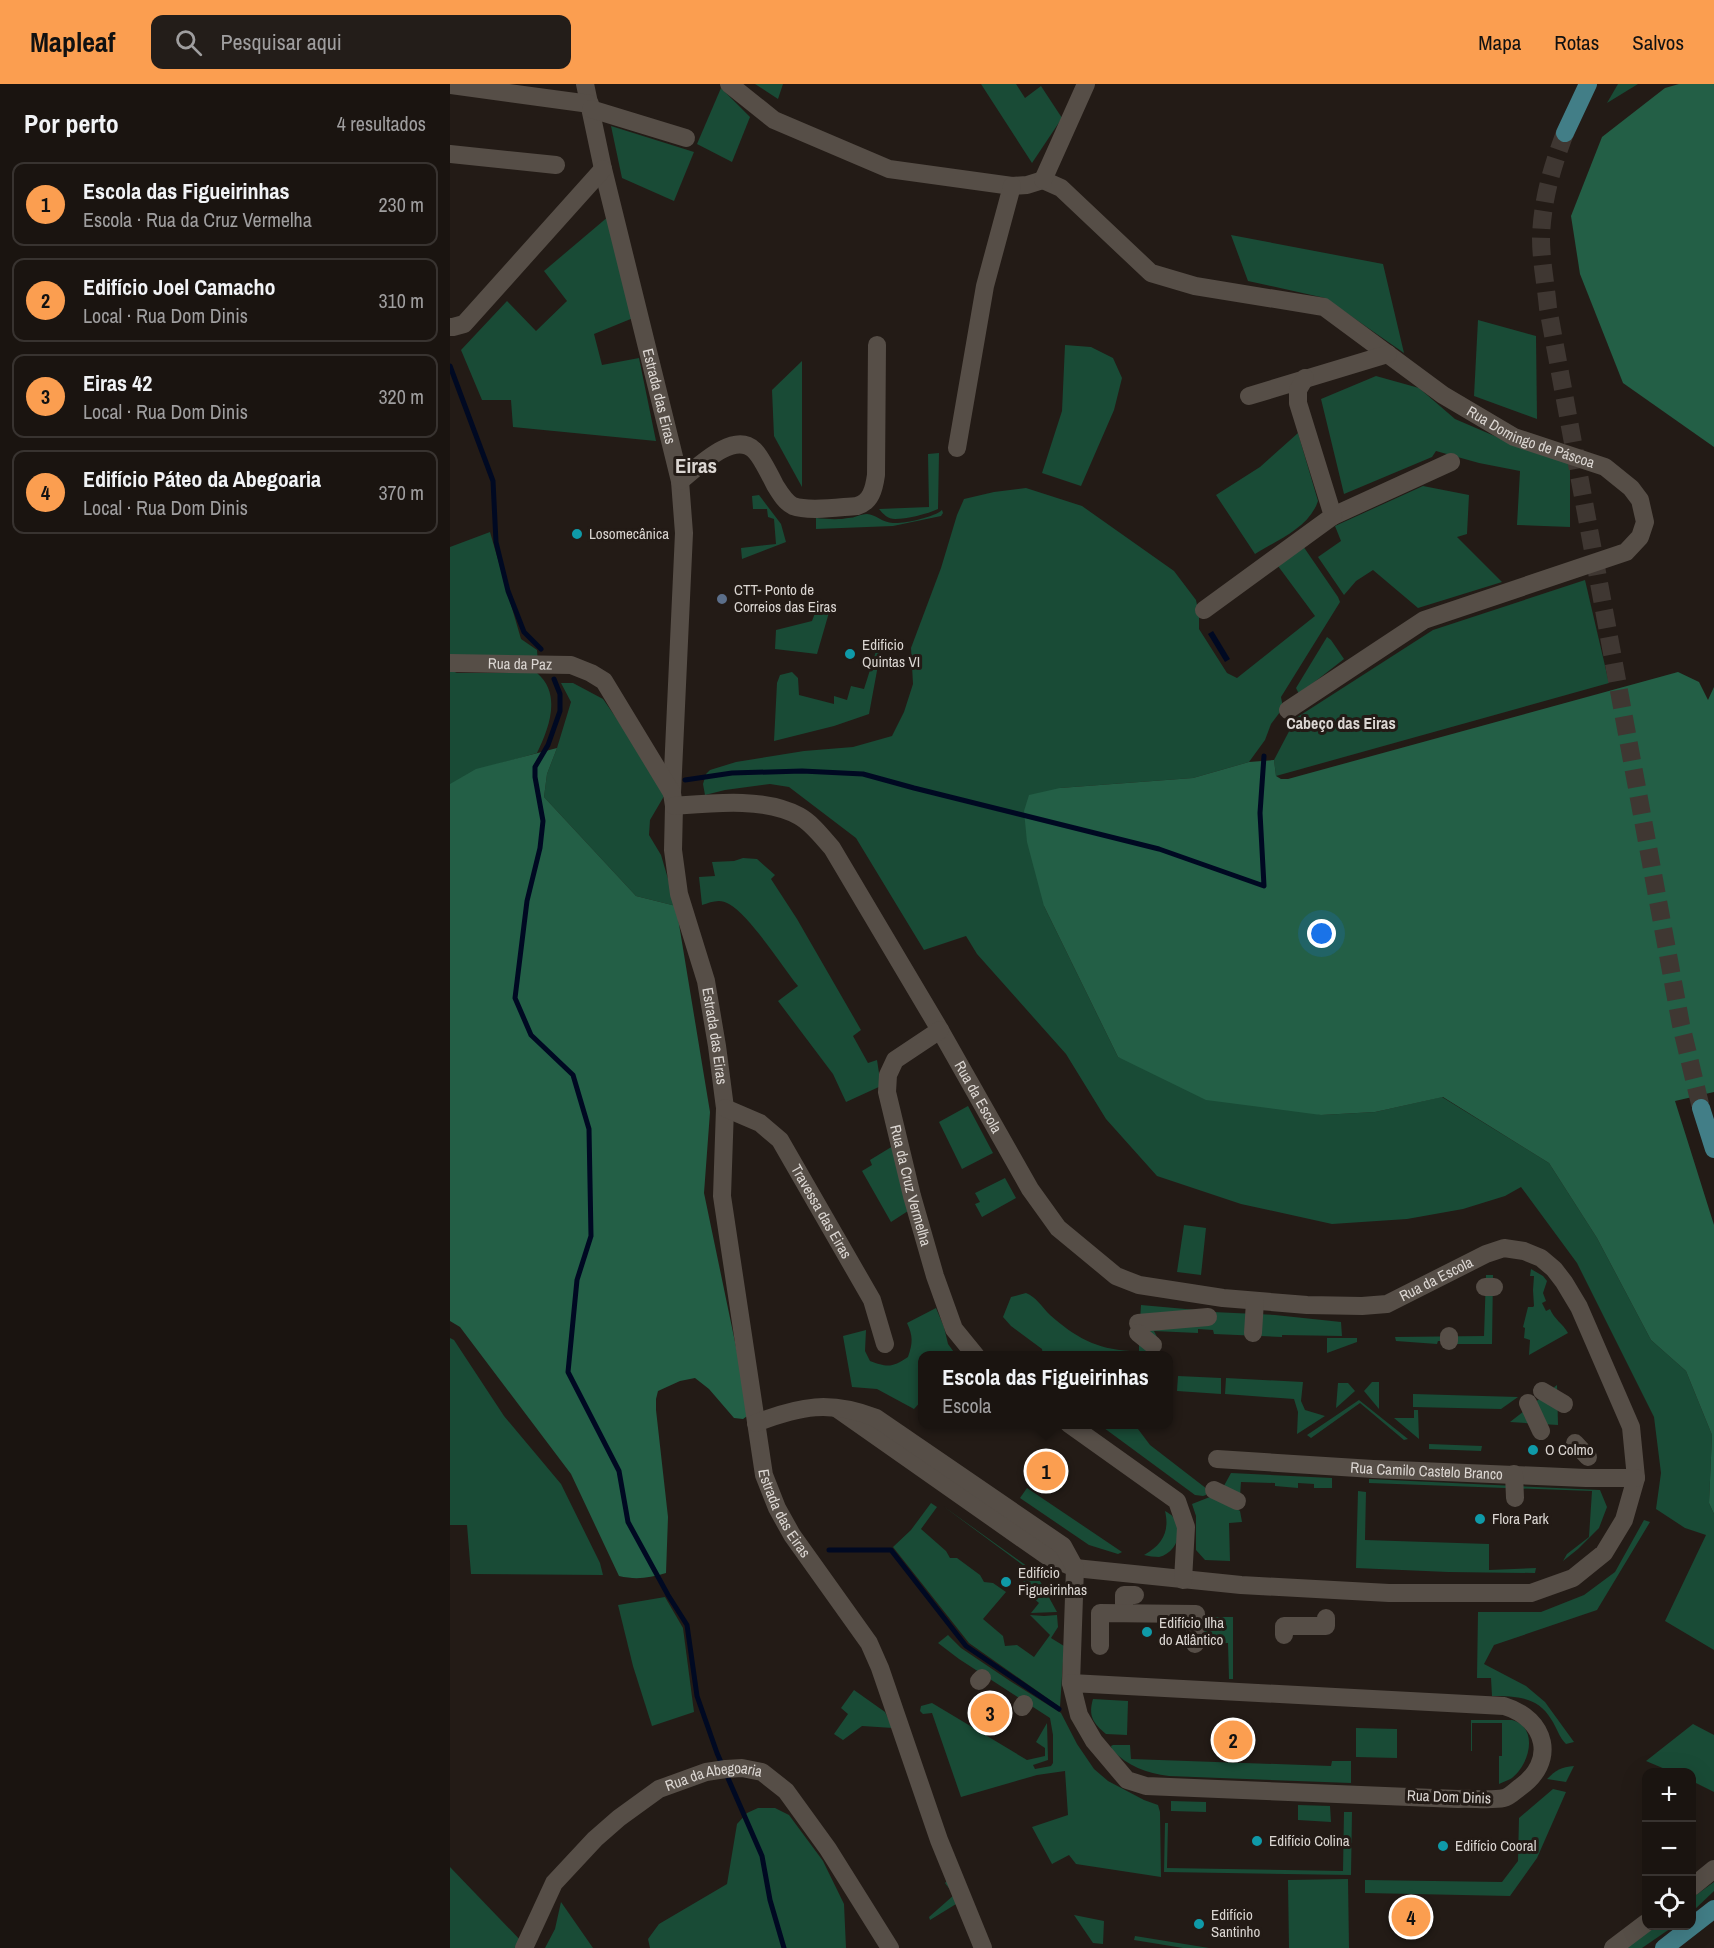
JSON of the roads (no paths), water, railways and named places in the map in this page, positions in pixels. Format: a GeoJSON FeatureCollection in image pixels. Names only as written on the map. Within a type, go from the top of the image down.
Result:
{"type":"FeatureCollection","features":[{"type":"Feature","properties":{"kind":"main road"},"geometry":{"type":"LineString","coordinates":[[1565,133],[1586,87]]}},
{"type":"Feature","properties":{"kind":"main road"},"geometry":{"type":"LineString","coordinates":[[1701,1107],[1714,1149]]}},
{"type":"Feature","properties":{"kind":"main road"},"geometry":{"type":"LineString","coordinates":[[1664,1948],[1714,1909]]}},
{"type":"Feature","properties":{"kind":"street"},"geometry":{"type":"LineString","coordinates":[[450,85],[456,84],[590,106],[686,138]]}},
{"type":"Feature","properties":{"kind":"street","name":"Estrada das Eiras"},"geometry":{"type":"LineString","coordinates":[[585,84],[603,169],[680,481],[684,533],[673,800],[674,850],[679,894],[706,981],[724,1108],[722,1196],[765,1475],[777,1508],[792,1535],[869,1643],[877,1660],[939,1840],[983,1948]]}},
{"type":"Feature","properties":{"kind":"street"},"geometry":{"type":"LineString","coordinates":[[729,84],[774,120],[889,170],[1012,186],[1027,185],[1043,180],[1086,84]]}},
{"type":"Feature","properties":{"kind":"street"},"geometry":{"type":"LineString","coordinates":[[450,154],[556,165]]}},
{"type":"Feature","properties":{"kind":"street"},"geometry":{"type":"LineString","coordinates":[[450,327],[464,324],[603,169]]}},
{"type":"Feature","properties":{"kind":"street","name":"Rua Domingo de Páscoa"},"geometry":{"type":"LineString","coordinates":[[1043,180],[1061,188],[1151,273],[1195,286],[1324,307],[1443,394],[1514,437],[1605,467],[1631,488],[1640,500],[1645,522],[1640,537],[1626,552],[1424,621],[1288,710]]}},
{"type":"Feature","properties":{"kind":"street"},"geometry":{"type":"LineString","coordinates":[[957,448],[985,286],[1012,186]]}},
{"type":"Feature","properties":{"kind":"street"},"geometry":{"type":"LineString","coordinates":[[680,481],[723,448],[734,445],[745,446],[754,450],[782,496],[791,505],[803,508],[865,504],[873,491],[876,476],[877,345]]}},
{"type":"Feature","properties":{"kind":"street"},"geometry":{"type":"LineString","coordinates":[[1249,396],[1388,354]]}},
{"type":"Feature","properties":{"kind":"street"},"geometry":{"type":"LineString","coordinates":[[1305,378],[1298,390],[1298,403],[1333,516]]}},
{"type":"Feature","properties":{"kind":"street"},"geometry":{"type":"LineString","coordinates":[[1204,610],[1333,516],[1451,462]]}},
{"type":"Feature","properties":{"kind":"street","name":"Rua da Paz"},"geometry":{"type":"LineString","coordinates":[[450,663],[571,665],[591,673],[604,681],[673,800]]}},
{"type":"Feature","properties":{"kind":"street","name":"Rua da Escola"},"geometry":{"type":"LineString","coordinates":[[673,800],[774,807],[800,816],[832,848],[940,1030],[1030,1189],[1059,1228],[1116,1276],[1139,1285],[1215,1297],[1333,1306],[1387,1304],[1478,1258],[1504,1248],[1524,1251],[1541,1258],[1554,1269],[1579,1307],[1631,1427],[1636,1478],[1624,1520],[1604,1553],[1573,1578],[1531,1593],[1389,1593],[1246,1586],[1075,1568],[1047,1556],[836,1408]]}},
{"type":"Feature","properties":{"kind":"street","name":"Rua da Cruz Vermelha"},"geometry":{"type":"LineString","coordinates":[[940,1030],[895,1060],[888,1075],[887,1092],[912,1196],[935,1276],[954,1329],[972,1351]]}},
{"type":"Feature","properties":{"kind":"street","name":"Travessa das Eiras"},"geometry":{"type":"LineString","coordinates":[[724,1108],[760,1123],[780,1140],[872,1300],[885,1344]]}},
{"type":"Feature","properties":{"kind":"street"},"geometry":{"type":"LineString","coordinates":[[1154,1346],[1138,1328],[1208,1324],[1215,1297]]}},
{"type":"Feature","properties":{"kind":"street"},"geometry":{"type":"LineString","coordinates":[[1253,1333],[1255,1301]]}},
{"type":"Feature","properties":{"kind":"street"},"geometry":{"type":"LineString","coordinates":[[1541,1431],[1535,1397],[1564,1404]]}},
{"type":"Feature","properties":{"kind":"street"},"geometry":{"type":"LineString","coordinates":[[756,1423],[789,1410],[807,1407],[857,1411],[876,1418],[1063,1546],[1075,1568]]}},
{"type":"Feature","properties":{"kind":"street"},"geometry":{"type":"LineString","coordinates":[[1075,1429],[1178,1501],[1186,1527],[1183,1580]]}},
{"type":"Feature","properties":{"kind":"street"},"geometry":{"type":"LineString","coordinates":[[1575,1443],[1588,1457]]}},
{"type":"Feature","properties":{"kind":"street","name":"Rua Camilo Castelo Branco"},"geometry":{"type":"LineString","coordinates":[[1217,1459],[1373,1469],[1636,1478]]}},
{"type":"Feature","properties":{"kind":"street"},"geometry":{"type":"LineString","coordinates":[[1514,1474],[1515,1498]]}},
{"type":"Feature","properties":{"kind":"street"},"geometry":{"type":"LineString","coordinates":[[1214,1490],[1237,1501]]}},
{"type":"Feature","properties":{"kind":"street","name":"Rua Dom Dinis"},"geometry":{"type":"LineString","coordinates":[[1071,1683],[1504,1706],[1517,1710],[1531,1720],[1540,1733],[1543,1758],[1530,1781],[1506,1798],[1146,1786],[1127,1780],[1094,1741],[1079,1715],[1071,1683],[1075,1568]]}},
{"type":"Feature","properties":{"kind":"street"},"geometry":{"type":"LineString","coordinates":[[1124,1613],[1124,1595],[1135,1595]]}},
{"type":"Feature","properties":{"kind":"street"},"geometry":{"type":"LineString","coordinates":[[1100,1646],[1100,1613],[1196,1614],[1195,1644]]}},
{"type":"Feature","properties":{"kind":"street"},"geometry":{"type":"LineString","coordinates":[[1284,1635],[1284,1626],[1326,1626],[1326,1618]]}},
{"type":"Feature","properties":{"kind":"street","name":"Rua da Abegoaria"},"geometry":{"type":"LineString","coordinates":[[524,1948],[554,1884],[595,1839],[619,1818],[659,1789],[706,1772],[742,1768],[762,1772],[786,1791],[828,1849],[890,1948]]}},
{"type":"Feature","properties":{"kind":"street"},"geometry":{"type":"LineString","coordinates":[[1696,1884],[1714,1869]]}},
{"type":"Feature","properties":{"kind":"street"},"geometry":{"type":"LineString","coordinates":[[1613,1948],[1642,1927]]}},
{"type":"Feature","properties":{"kind":"water"},"geometry":{"type":"Polygon","coordinates":[[[1213,631],[1230,659],[1225,662],[1208,634],[1213,631]]]}},
{"type":"Feature","properties":{"kind":"waterway"},"geometry":{"type":"LineString","coordinates":[[450,366],[493,481],[496,542],[508,591],[524,632],[541,649]]}},
{"type":"Feature","properties":{"kind":"waterway"},"geometry":{"type":"LineString","coordinates":[[554,679],[560,694],[560,711],[548,745],[535,767],[543,821],[540,848],[527,901],[515,998],[531,1035],[573,1075],[589,1129],[591,1236],[577,1280],[568,1372],[619,1471],[628,1522],[687,1625],[697,1696],[717,1753],[762,1856],[770,1900],[784,1948]]}},
{"type":"Feature","properties":{"kind":"waterway"},"geometry":{"type":"LineString","coordinates":[[685,780],[732,773],[802,771],[863,774],[1159,849],[1264,886],[1260,813],[1264,756]]}},
{"type":"Feature","properties":{"kind":"waterway"},"geometry":{"type":"LineString","coordinates":[[829,1550],[891,1550],[966,1646],[1059,1709]]}},
{"type":"Feature","properties":{"kind":"tunnel"},"geometry":{"type":"LineString","coordinates":[[1565,133],[1548,184],[1543,211],[1541,238],[1548,308],[1681,1025],[1701,1108]]}},
{"type":"Feature","properties":{"kind":"place","name":"Losomecânica"},"geometry":{"type":"Point","coordinates":[577,534]}},
{"type":"Feature","properties":{"kind":"place","name":"CTT- Ponto de Correios das Eiras"},"geometry":{"type":"Point","coordinates":[722,599]}},
{"type":"Feature","properties":{"kind":"place","name":"Edificio Quintas VI"},"geometry":{"type":"Point","coordinates":[850,654]}},
{"type":"Feature","properties":{"kind":"place","name":"O Colmo"},"geometry":{"type":"Point","coordinates":[1533,1450]}},
{"type":"Feature","properties":{"kind":"place","name":"Escola das Figueirinhas"},"geometry":{"type":"Point","coordinates":[1046,1471]}},
{"type":"Feature","properties":{"kind":"place","name":"Flora Park"},"geometry":{"type":"Point","coordinates":[1480,1519]}},
{"type":"Feature","properties":{"kind":"place","name":"Edifício Figueirinhas"},"geometry":{"type":"Point","coordinates":[1006,1582]}},
{"type":"Feature","properties":{"kind":"place","name":"Edifício Ilha do Atlântico"},"geometry":{"type":"Point","coordinates":[1147,1632]}},
{"type":"Feature","properties":{"kind":"place","name":"Eiras 42"},"geometry":{"type":"Point","coordinates":[990,1713]}},
{"type":"Feature","properties":{"kind":"place","name":"Edifício Joel Camacho"},"geometry":{"type":"Point","coordinates":[1233,1740]}},
{"type":"Feature","properties":{"kind":"place","name":"Edifício Colina"},"geometry":{"type":"Point","coordinates":[1257,1841]}},
{"type":"Feature","properties":{"kind":"place","name":"Edifício Cooral"},"geometry":{"type":"Point","coordinates":[1443,1846]}},
{"type":"Feature","properties":{"kind":"place","name":"Edifício Páteo da Abegoaria"},"geometry":{"type":"Point","coordinates":[1411,1917]}},
{"type":"Feature","properties":{"kind":"place","name":"Edifício Santinho"},"geometry":{"type":"Point","coordinates":[1199,1924]}},
{"type":"Feature","properties":{"kind":"district","name":"Eiras"},"geometry":{"type":"Point","coordinates":[696,466]}},
{"type":"Feature","properties":{"kind":"district","name":"Cabeço das Eiras"},"geometry":{"type":"Point","coordinates":[1341,723]}}]}
